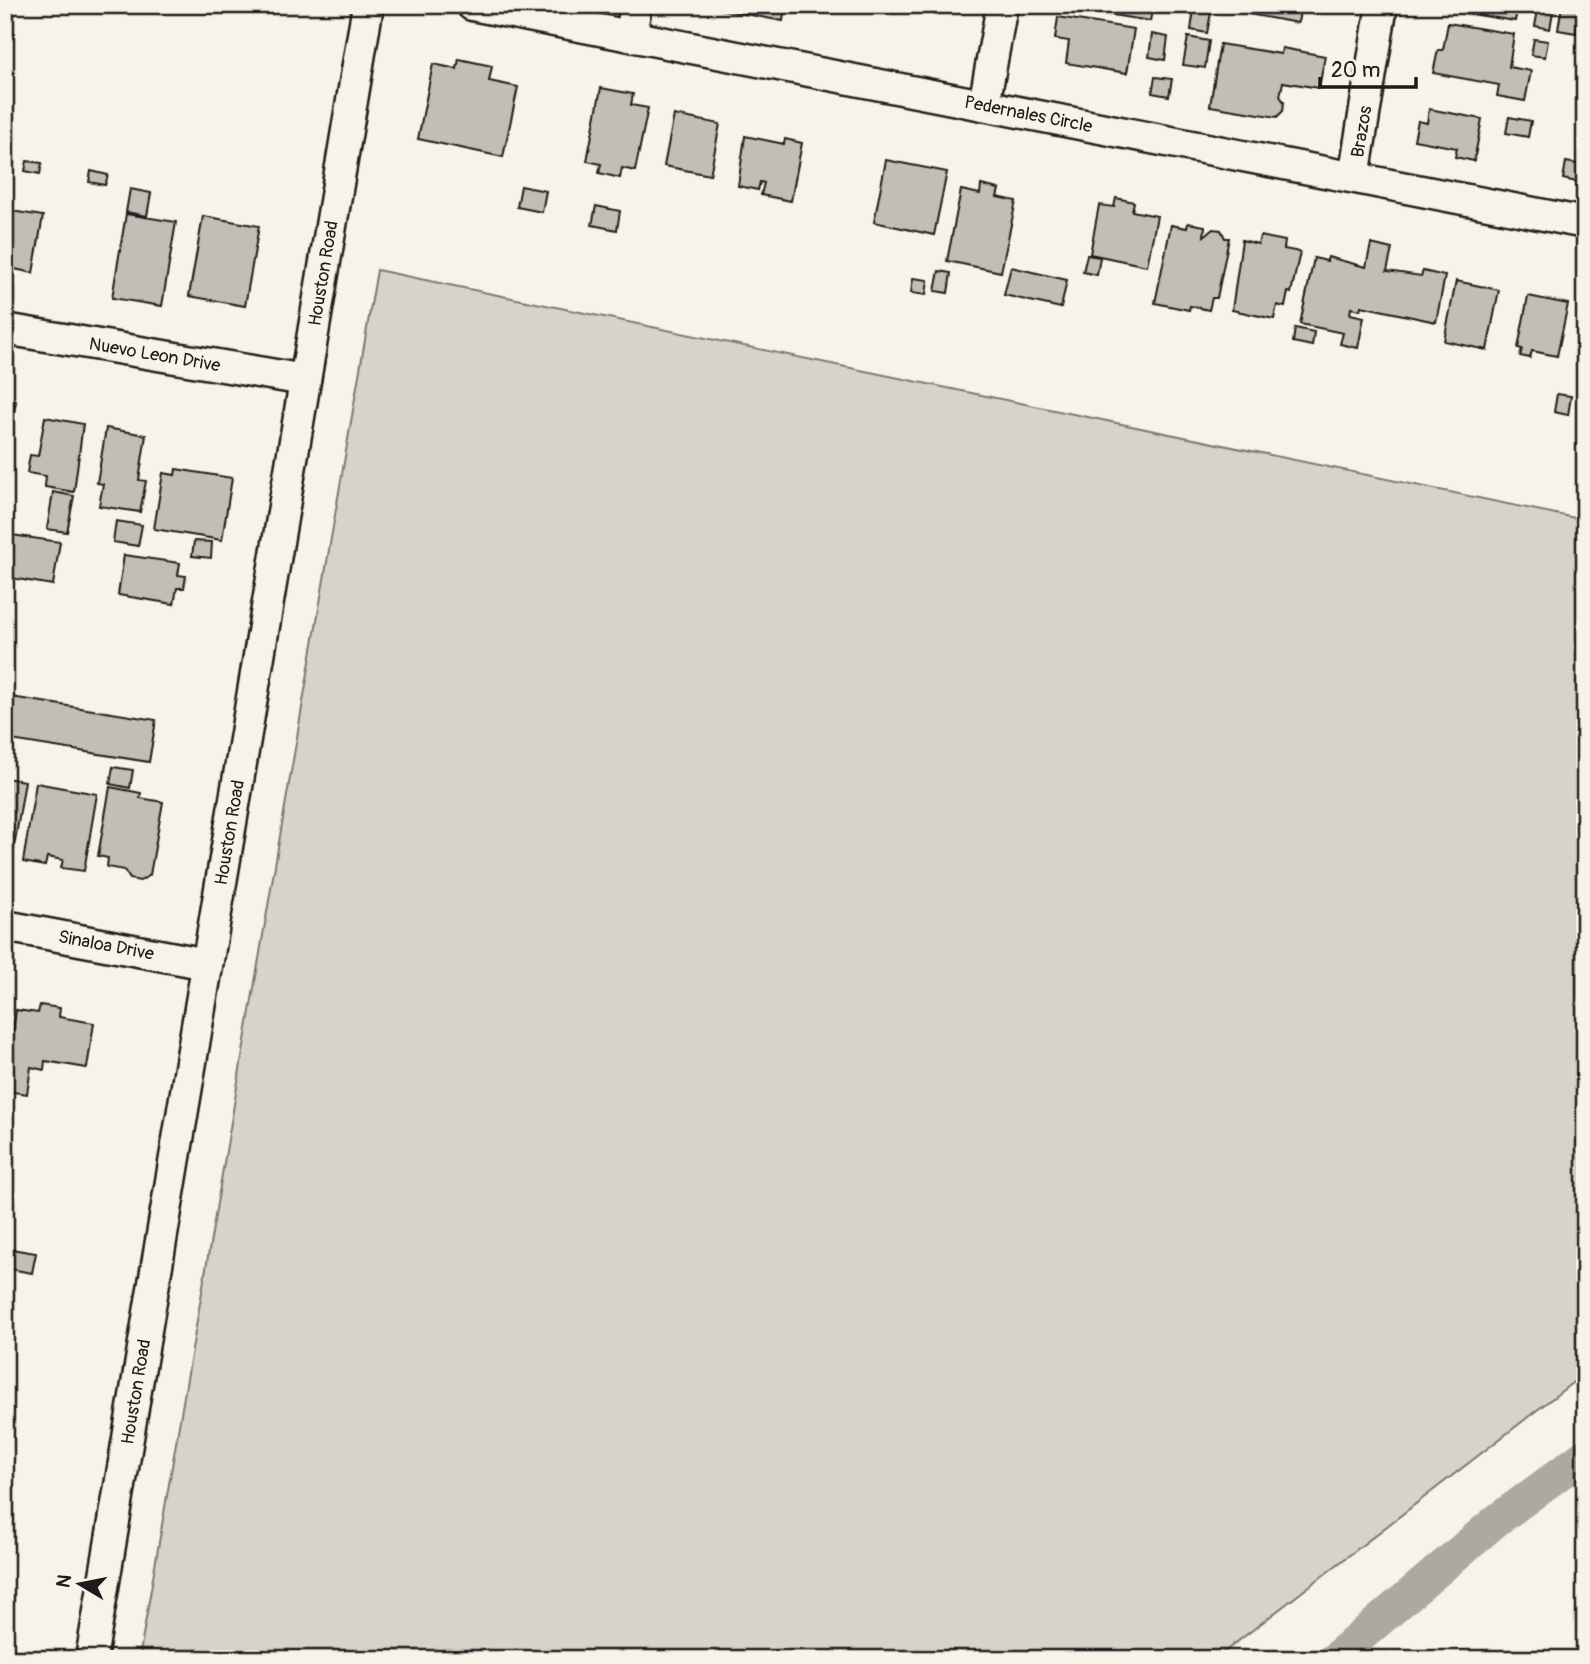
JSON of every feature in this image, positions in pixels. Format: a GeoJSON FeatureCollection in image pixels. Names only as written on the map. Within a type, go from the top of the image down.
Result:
{"type":"FeatureCollection","features":[{"type":"Feature","properties":{"kind":"street","name":"Houston Road"},"geometry":{"type":"LineString","coordinates":[[91,1659],[368,5]]}},
{"type":"Feature","properties":{"kind":"street","name":"Pedernales Circle"},"geometry":{"type":"LineString","coordinates":[[472,5],[1585,222]]}},
{"type":"Feature","properties":{"kind":"street"},"geometry":{"type":"LineString","coordinates":[[631,36],[636,5]]}},
{"type":"Feature","properties":{"kind":"street"},"geometry":{"type":"LineString","coordinates":[[984,105],[1002,5]]}},
{"type":"Feature","properties":{"kind":"street","name":"Brazos"},"geometry":{"type":"LineString","coordinates":[[1354,177],[1382,5]]}},
{"type":"Feature","properties":{"kind":"street","name":"Nuevo Leon Drive"},"geometry":{"type":"LineString","coordinates":[[5,329],[305,380]]}},
{"type":"Feature","properties":{"kind":"street","name":"Sinaloa Drive"},"geometry":{"type":"LineString","coordinates":[[5,926],[207,964]]}},
{"type":"Feature","properties":{"kind":"shaded area"},"geometry":{"type":"Polygon","coordinates":[[[377,270],[1585,520],[1585,1373],[1215,1659],[139,1659],[377,270]]]}},
{"type":"Feature","properties":{"kind":"building"},"geometry":{"type":"Polygon","coordinates":[[[719,5],[785,5],[783,21],[718,9],[719,5]]]}},
{"type":"Feature","properties":{"kind":"building"},"geometry":{"type":"Polygon","coordinates":[[[1076,5],[1153,5],[1150,21],[1075,9],[1076,5]]]}},
{"type":"Feature","properties":{"kind":"building"},"geometry":{"type":"Polygon","coordinates":[[[1250,5],[1301,5],[1298,23],[1248,14],[1250,5]]]}},
{"type":"Feature","properties":{"kind":"building"},"geometry":{"type":"Polygon","coordinates":[[[1442,5],[1518,5],[1515,21],[1441,9],[1442,5]]]}},
{"type":"Feature","properties":{"kind":"building"},"geometry":{"type":"Polygon","coordinates":[[[1535,5],[1554,5],[1550,29],[1535,26],[1538,10],[1534,10],[1535,5]]]}},
{"type":"Feature","properties":{"kind":"building"},"geometry":{"type":"Polygon","coordinates":[[[1562,5],[1581,5],[1576,33],[1558,30],[1562,5]]]}},
{"type":"Feature","properties":{"kind":"building"},"geometry":{"type":"Polygon","coordinates":[[[1194,9],[1211,13],[1207,33],[1191,30],[1194,9]]]}},
{"type":"Feature","properties":{"kind":"building"},"geometry":{"type":"Polygon","coordinates":[[[1058,17],[1134,29],[1127,73],[1066,63],[1069,41],[1055,39],[1058,17]]]}},
{"type":"Feature","properties":{"kind":"building"},"geometry":{"type":"Polygon","coordinates":[[[1448,23],[1514,34],[1509,67],[1531,71],[1525,101],[1497,96],[1499,85],[1433,73],[1438,50],[1443,50],[1448,23]]]}},
{"type":"Feature","properties":{"kind":"building"},"geometry":{"type":"Polygon","coordinates":[[[1152,34],[1168,37],[1165,60],[1149,57],[1152,34]]]}},
{"type":"Feature","properties":{"kind":"building"},"geometry":{"type":"Polygon","coordinates":[[[1188,37],[1209,41],[1205,68],[1183,65],[1188,37]]]}},
{"type":"Feature","properties":{"kind":"building"},"geometry":{"type":"Polygon","coordinates":[[[1534,39],[1548,41],[1545,57],[1531,55],[1534,39]]]}},
{"type":"Feature","properties":{"kind":"building"},"geometry":{"type":"Polygon","coordinates":[[[1220,44],[1281,54],[1282,48],[1325,56],[1319,88],[1283,82],[1280,96],[1284,102],[1283,111],[1277,117],[1210,106],[1220,44]]]}},
{"type":"Feature","properties":{"kind":"building"},"geometry":{"type":"Polygon","coordinates":[[[459,59],[492,66],[489,81],[518,87],[503,157],[418,139],[433,64],[457,69],[459,59]]]}},
{"type":"Feature","properties":{"kind":"building"},"geometry":{"type":"Polygon","coordinates":[[[1155,77],[1172,79],[1169,96],[1152,93],[1155,77]]]}},
{"type":"Feature","properties":{"kind":"building"},"geometry":{"type":"Polygon","coordinates":[[[601,88],[633,94],[631,105],[648,108],[635,171],[622,168],[620,178],[599,173],[601,164],[587,161],[601,88]]]}},
{"type":"Feature","properties":{"kind":"building"},"geometry":{"type":"Polygon","coordinates":[[[1429,109],[1482,119],[1474,161],[1455,157],[1457,148],[1414,140],[1418,121],[1427,123],[1429,109]]]}},
{"type":"Feature","properties":{"kind":"building"},"geometry":{"type":"Polygon","coordinates":[[[674,115],[720,124],[710,175],[664,166],[674,115]]]}},
{"type":"Feature","properties":{"kind":"building"},"geometry":{"type":"Polygon","coordinates":[[[1509,117],[1531,121],[1528,137],[1506,133],[1509,117]]]}},
{"type":"Feature","properties":{"kind":"building"},"geometry":{"type":"Polygon","coordinates":[[[745,136],[784,144],[785,139],[802,143],[791,201],[761,195],[764,183],[760,182],[758,190],[738,186],[745,136]]]}},
{"type":"Feature","properties":{"kind":"building"},"geometry":{"type":"Polygon","coordinates":[[[886,160],[947,172],[934,235],[874,222],[886,160]]]}},
{"type":"Feature","properties":{"kind":"building"},"geometry":{"type":"Polygon","coordinates":[[[27,161],[42,163],[40,174],[25,171],[27,161]]]}},
{"type":"Feature","properties":{"kind":"building"},"geometry":{"type":"Polygon","coordinates":[[[1566,162],[1584,165],[1581,183],[1563,179],[1566,162]]]}},
{"type":"Feature","properties":{"kind":"building"},"geometry":{"type":"Polygon","coordinates":[[[91,171],[108,175],[105,185],[89,182],[91,171]]]}},
{"type":"Feature","properties":{"kind":"building"},"geometry":{"type":"Polygon","coordinates":[[[981,185],[999,189],[997,197],[1016,201],[1001,272],[947,261],[961,190],[980,194],[981,185]]]}},
{"type":"Feature","properties":{"kind":"building"},"geometry":{"type":"Polygon","coordinates":[[[521,186],[546,191],[542,212],[517,207],[521,186]]]}},
{"type":"Feature","properties":{"kind":"building"},"geometry":{"type":"Polygon","coordinates":[[[130,189],[151,193],[147,216],[126,212],[130,189]]]}},
{"type":"Feature","properties":{"kind":"building"},"geometry":{"type":"Polygon","coordinates":[[[1116,198],[1134,202],[1132,211],[1157,216],[1147,266],[1090,254],[1099,205],[1114,207],[1116,198]]]}},
{"type":"Feature","properties":{"kind":"building"},"geometry":{"type":"Polygon","coordinates":[[[596,206],[620,211],[617,230],[592,225],[596,206]]]}},
{"type":"Feature","properties":{"kind":"building"},"geometry":{"type":"Polygon","coordinates":[[[5,210],[43,216],[33,273],[10,268],[9,276],[5,275],[5,210]]]}},
{"type":"Feature","properties":{"kind":"building"},"geometry":{"type":"Polygon","coordinates":[[[126,214],[176,222],[162,306],[112,298],[126,214]]]}},
{"type":"Feature","properties":{"kind":"building"},"geometry":{"type":"Polygon","coordinates":[[[203,216],[259,226],[245,306],[189,296],[203,216]]]}},
{"type":"Feature","properties":{"kind":"building"},"geometry":{"type":"Polygon","coordinates":[[[1188,223],[1205,226],[1204,236],[1213,229],[1221,230],[1225,238],[1229,238],[1217,298],[1212,298],[1209,310],[1190,306],[1189,310],[1155,303],[1171,225],[1187,228],[1188,223]]]}},
{"type":"Feature","properties":{"kind":"building"},"geometry":{"type":"Polygon","coordinates":[[[1260,236],[1285,241],[1284,249],[1300,252],[1291,293],[1288,292],[1285,307],[1277,305],[1274,319],[1232,310],[1242,240],[1258,244],[1260,236]]]}},
{"type":"Feature","properties":{"kind":"building"},"geometry":{"type":"Polygon","coordinates":[[[1371,244],[1392,249],[1387,271],[1421,276],[1423,271],[1445,276],[1436,322],[1361,306],[1360,310],[1351,308],[1350,314],[1364,317],[1358,348],[1340,344],[1343,333],[1300,324],[1314,258],[1327,261],[1328,257],[1366,267],[1371,244]]]}},
{"type":"Feature","properties":{"kind":"building"},"geometry":{"type":"Polygon","coordinates":[[[1087,255],[1100,257],[1097,275],[1083,272],[1087,255]]]}},
{"type":"Feature","properties":{"kind":"building"},"geometry":{"type":"Polygon","coordinates":[[[1011,267],[1067,280],[1061,308],[1004,295],[1011,267]]]}},
{"type":"Feature","properties":{"kind":"building"},"geometry":{"type":"Polygon","coordinates":[[[939,271],[951,273],[948,293],[935,291],[939,271]]]}},
{"type":"Feature","properties":{"kind":"building"},"geometry":{"type":"Polygon","coordinates":[[[913,278],[928,280],[926,295],[911,293],[913,278]]]}},
{"type":"Feature","properties":{"kind":"building"},"geometry":{"type":"Polygon","coordinates":[[[1456,281],[1499,290],[1487,350],[1444,341],[1456,281]]]}},
{"type":"Feature","properties":{"kind":"building"},"geometry":{"type":"Polygon","coordinates":[[[1528,296],[1568,304],[1557,356],[1532,351],[1530,358],[1520,356],[1522,349],[1518,348],[1528,296]]]}},
{"type":"Feature","properties":{"kind":"building"},"geometry":{"type":"Polygon","coordinates":[[[1295,328],[1314,332],[1312,346],[1293,342],[1295,328]]]}},
{"type":"Feature","properties":{"kind":"building"},"geometry":{"type":"Polygon","coordinates":[[[1585,393],[1585,415],[1579,414],[1585,393]]]}},
{"type":"Feature","properties":{"kind":"building"},"geometry":{"type":"Polygon","coordinates":[[[1557,394],[1571,396],[1568,415],[1554,412],[1557,394]]]}},
{"type":"Feature","properties":{"kind":"building"},"geometry":{"type":"Polygon","coordinates":[[[5,399],[16,401],[5,468],[5,399]]]}},
{"type":"Feature","properties":{"kind":"building"},"geometry":{"type":"Polygon","coordinates":[[[45,417],[83,424],[74,492],[45,487],[46,476],[27,473],[30,455],[38,456],[45,417]]]}},
{"type":"Feature","properties":{"kind":"building"},"geometry":{"type":"Polygon","coordinates":[[[106,428],[146,435],[139,480],[146,481],[140,512],[99,506],[103,484],[97,483],[106,428]]]}},
{"type":"Feature","properties":{"kind":"building"},"geometry":{"type":"Polygon","coordinates":[[[176,469],[232,478],[222,540],[154,529],[163,473],[175,475],[176,469]]]}},
{"type":"Feature","properties":{"kind":"building"},"geometry":{"type":"Polygon","coordinates":[[[53,492],[74,496],[67,532],[47,529],[53,492]]]}},
{"type":"Feature","properties":{"kind":"building"},"geometry":{"type":"Polygon","coordinates":[[[116,521],[142,525],[138,546],[113,542],[116,521]]]}},
{"type":"Feature","properties":{"kind":"building"},"geometry":{"type":"Polygon","coordinates":[[[5,534],[60,542],[53,585],[5,577],[5,534]]]}},
{"type":"Feature","properties":{"kind":"building"},"geometry":{"type":"Polygon","coordinates":[[[194,541],[212,542],[211,558],[192,556],[194,541]]]}},
{"type":"Feature","properties":{"kind":"building"},"geometry":{"type":"Polygon","coordinates":[[[124,555],[180,563],[178,575],[186,576],[184,588],[177,588],[174,604],[118,595],[124,555]]]}},
{"type":"Feature","properties":{"kind":"building"},"geometry":{"type":"Polygon","coordinates":[[[5,696],[156,720],[149,762],[5,739],[5,696]]]}},
{"type":"Feature","properties":{"kind":"building"},"geometry":{"type":"Polygon","coordinates":[[[113,767],[133,770],[130,788],[110,784],[113,767]]]}},
{"type":"Feature","properties":{"kind":"building"},"geometry":{"type":"Polygon","coordinates":[[[5,778],[25,781],[12,860],[5,859],[5,778]]]}},
{"type":"Feature","properties":{"kind":"building"},"geometry":{"type":"Polygon","coordinates":[[[36,783],[97,794],[84,871],[61,868],[63,860],[47,857],[45,866],[23,862],[36,783]]]}},
{"type":"Feature","properties":{"kind":"building"},"geometry":{"type":"Polygon","coordinates":[[[110,787],[141,793],[140,798],[163,802],[150,875],[140,881],[130,879],[124,870],[107,867],[108,858],[98,856],[110,787]]]}},
{"type":"Feature","properties":{"kind":"building"},"geometry":{"type":"Polygon","coordinates":[[[40,1005],[60,1008],[59,1017],[94,1023],[87,1068],[45,1061],[44,1070],[31,1067],[27,1094],[5,1091],[16,1010],[38,1013],[40,1005]]]}},
{"type":"Feature","properties":{"kind":"building"},"geometry":{"type":"Polygon","coordinates":[[[5,1248],[36,1253],[32,1273],[5,1268],[5,1248]]]}},
{"type":"Feature","properties":{"kind":"waterway"},"geometry":{"type":"LineString","coordinates":[[1334,1659],[1497,1520],[1585,1455]]}}]}
